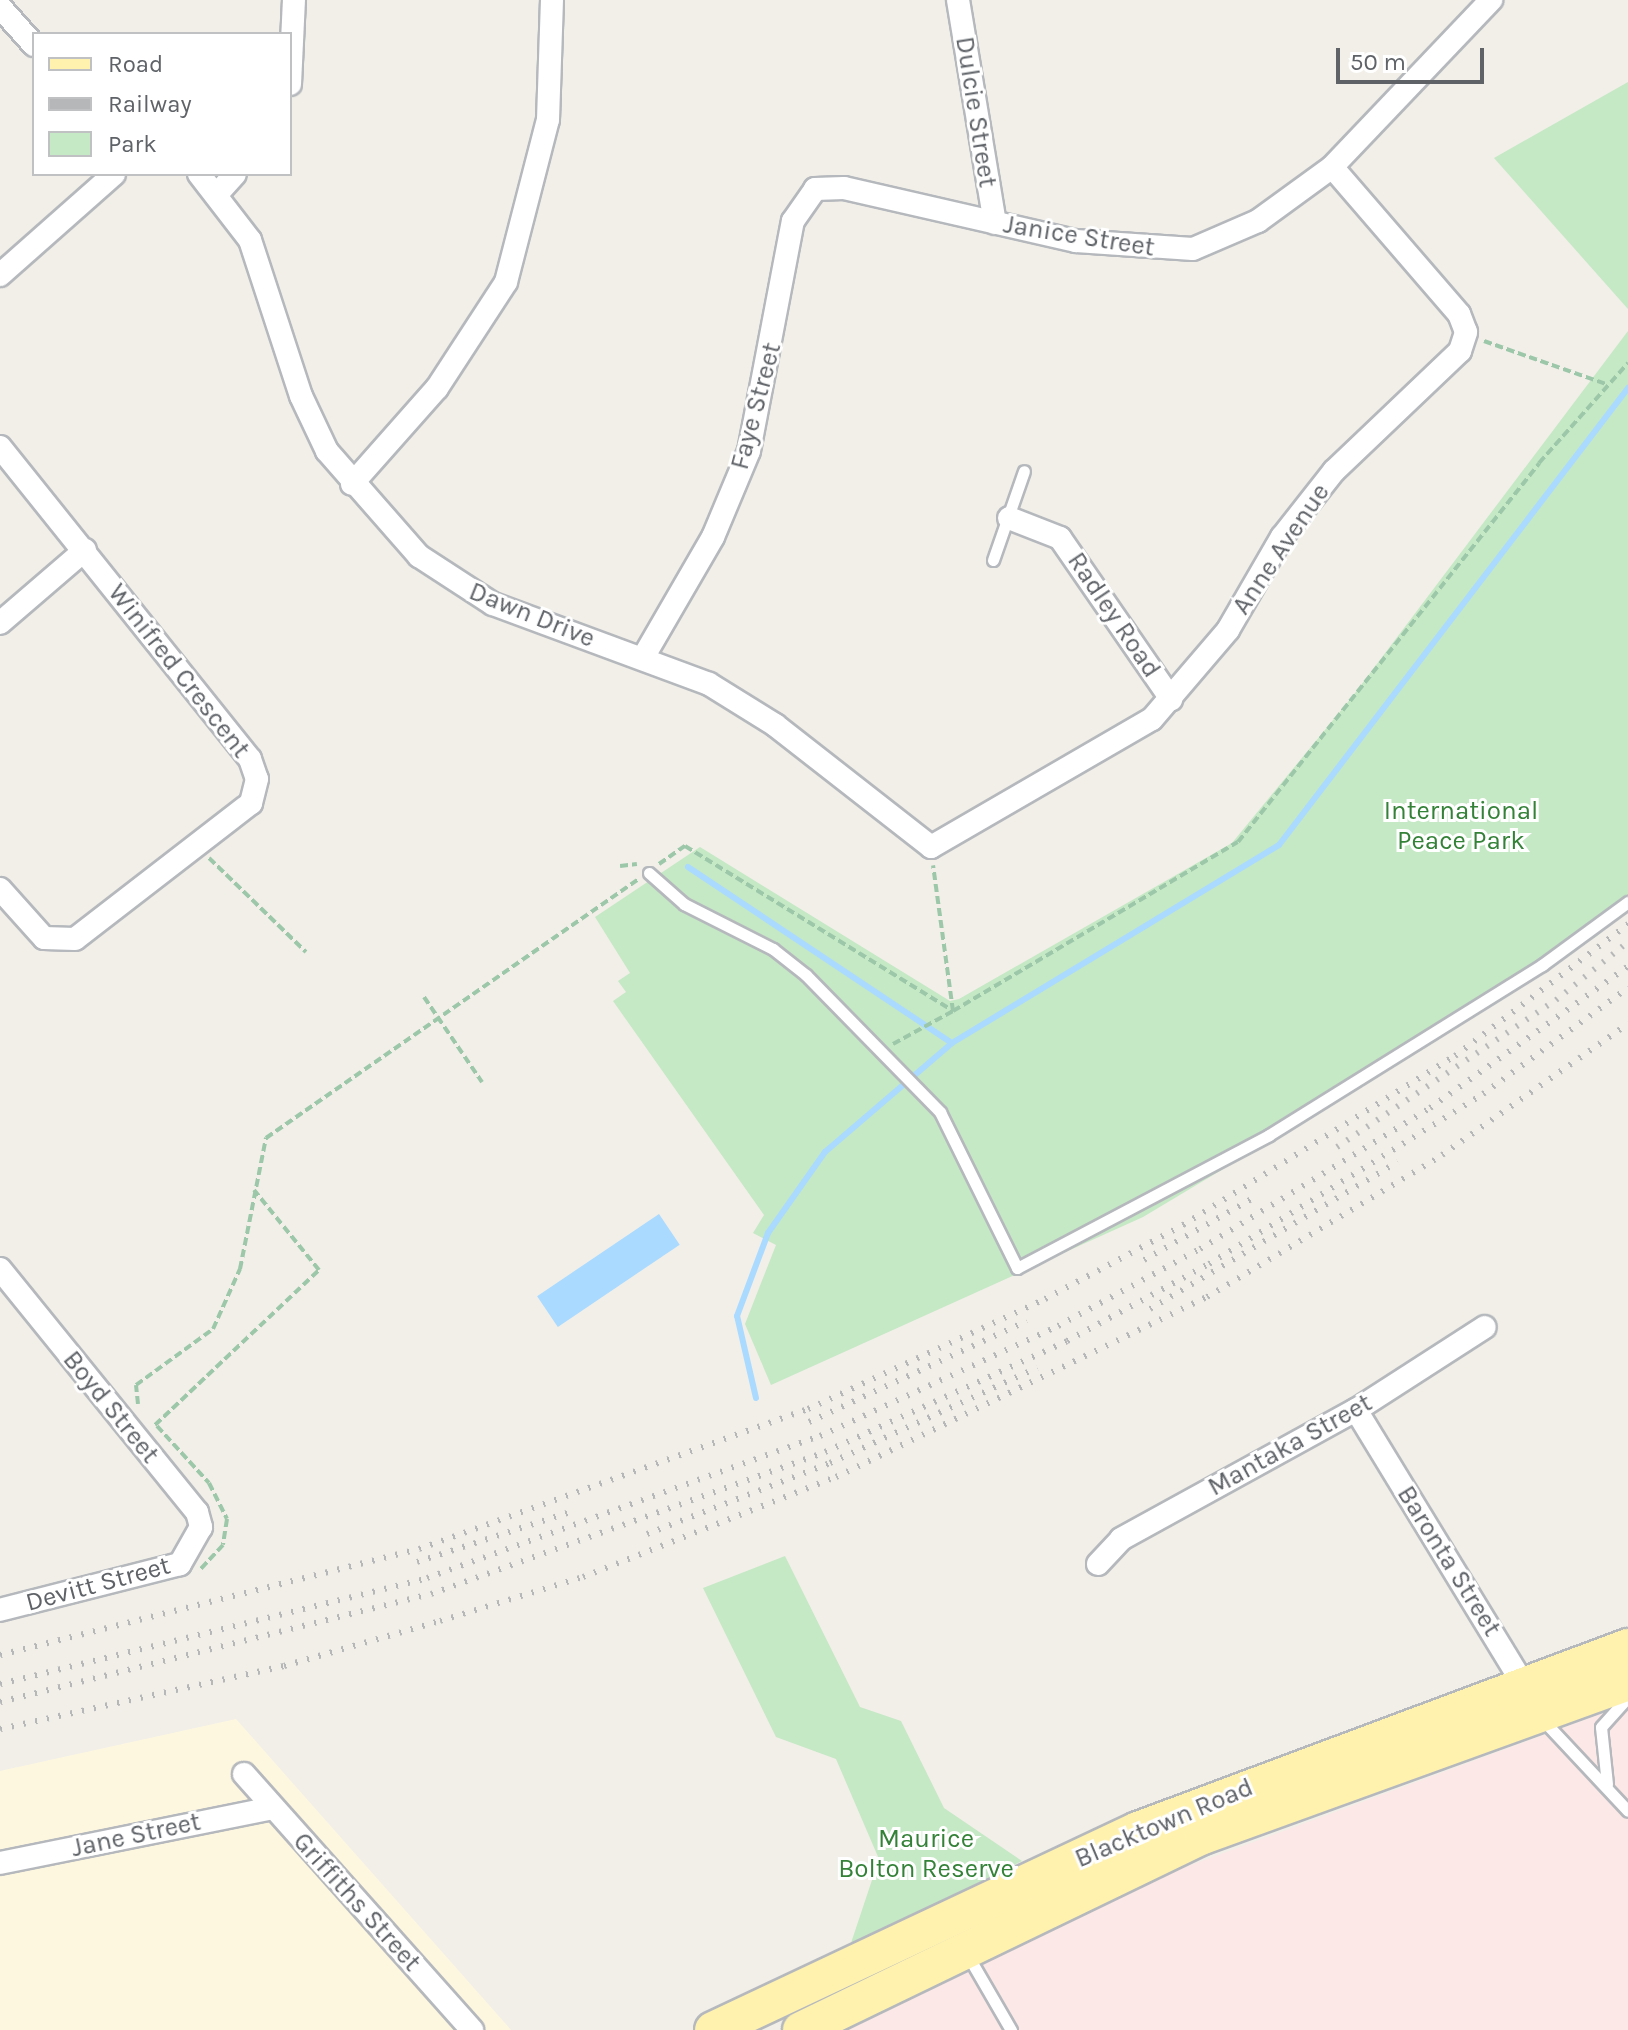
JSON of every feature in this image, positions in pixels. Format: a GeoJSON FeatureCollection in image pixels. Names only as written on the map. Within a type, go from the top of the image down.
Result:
{"type":"FeatureCollection","features":[{"type":"Feature","properties":{"kind":"main road","name":"Blacktown Road"},"geometry":{"type":"LineString","coordinates":[[713,2030],[957,1936],[1532,1699],[1628,1647]]}},
{"type":"Feature","properties":{"kind":"main road","name":"Blacktown Road"},"geometry":{"type":"LineString","coordinates":[[1532,1699],[1628,1682]]}},
{"type":"Feature","properties":{"kind":"main road","name":"Blacktown Road"},"geometry":{"type":"LineString","coordinates":[[801,2030],[957,1936]]}},
{"type":"Feature","properties":{"kind":"street"},"geometry":{"type":"LineString","coordinates":[[292,42],[294,0]]}},
{"type":"Feature","properties":{"kind":"street"},"geometry":{"type":"LineString","coordinates":[[352,484],[437,388],[506,282],[548,120],[552,0]]}},
{"type":"Feature","properties":{"kind":"street","name":"Dulcie Street"},"geometry":{"type":"LineString","coordinates":[[958,0],[995,223]]}},
{"type":"Feature","properties":{"kind":"street","name":"Janice Street"},"geometry":{"type":"LineString","coordinates":[[815,189],[844,188],[1076,241],[1193,249],[1258,221],[1332,167],[1491,0]]}},
{"type":"Feature","properties":{"kind":"street"},"geometry":{"type":"LineString","coordinates":[[0,7],[32,43]]}},
{"type":"Feature","properties":{"kind":"street"},"geometry":{"type":"LineString","coordinates":[[1332,167],[1459,314],[1466,336]]}},
{"type":"Feature","properties":{"kind":"street"},"geometry":{"type":"LineString","coordinates":[[0,275],[112,176]]}},
{"type":"Feature","properties":{"kind":"street","name":"Dawn Drive"},"geometry":{"type":"LineString","coordinates":[[201,176],[218,193],[256,252],[307,411],[352,484],[419,556],[456,584],[530,619],[644,656],[775,725],[938,845]]}},
{"type":"Feature","properties":{"kind":"street"},"geometry":{"type":"LineString","coordinates":[[218,193],[233,176]]}},
{"type":"Feature","properties":{"kind":"street","name":"Faye Street"},"geometry":{"type":"LineString","coordinates":[[644,656],[713,537],[749,451],[793,221],[815,189]]}},
{"type":"Feature","properties":{"kind":"street","name":"Anne Avenue"},"geometry":{"type":"LineString","coordinates":[[938,845],[1126,740],[1171,699],[1228,630],[1307,503],[1356,447],[1451,363],[1466,336]]}},
{"type":"Feature","properties":{"kind":"street","name":"Winifred Crescent"},"geometry":{"type":"LineString","coordinates":[[0,447],[250,759],[257,779],[251,803],[75,939],[44,938],[0,889]]}},
{"type":"Feature","properties":{"kind":"street","name":"Radley Road"},"geometry":{"type":"LineString","coordinates":[[1009,518],[1060,538],[1171,699]]}},
{"type":"Feature","properties":{"kind":"street"},"geometry":{"type":"LineString","coordinates":[[0,623],[85,550]]}},
{"type":"Feature","properties":{"kind":"street","name":"Boyd Street"},"geometry":{"type":"LineString","coordinates":[[0,1269],[197,1512],[200,1537],[193,1551]]}},
{"type":"Feature","properties":{"kind":"street","name":"Mantaka Street"},"geometry":{"type":"LineString","coordinates":[[1098,1564],[1121,1539],[1356,1410],[1485,1327]]}},
{"type":"Feature","properties":{"kind":"street","name":"Baronta Street"},"geometry":{"type":"LineString","coordinates":[[1356,1410],[1532,1699]]}},
{"type":"Feature","properties":{"kind":"street","name":"Devitt Street"},"geometry":{"type":"LineString","coordinates":[[0,1610],[143,1578],[193,1551]]}},
{"type":"Feature","properties":{"kind":"street","name":"Griffiths Street"},"geometry":{"type":"LineString","coordinates":[[244,1774],[472,2030]]}},
{"type":"Feature","properties":{"kind":"street","name":"Jane Street"},"geometry":{"type":"LineString","coordinates":[[0,1863],[273,1808]]}},
{"type":"Feature","properties":{"kind":"lane"},"geometry":{"type":"LineString","coordinates":[[993,560],[1024,471]]}},
{"type":"Feature","properties":{"kind":"lane"},"geometry":{"type":"LineString","coordinates":[[649,873],[684,904],[773,949],[806,975],[898,1074],[940,1112],[1017,1268],[1269,1135],[1542,965],[1628,902]]}},
{"type":"Feature","properties":{"kind":"lane"},"geometry":{"type":"LineString","coordinates":[[1609,1788],[1601,1727],[1628,1697]]}},
{"type":"Feature","properties":{"kind":"lane"},"geometry":{"type":"LineString","coordinates":[[1532,1699],[1628,1811]]}},
{"type":"Feature","properties":{"kind":"lane"},"geometry":{"type":"LineString","coordinates":[[957,1936],[1011,2030]]}},
{"type":"Feature","properties":{"kind":"path"},"geometry":{"type":"LineString","coordinates":[[1466,336],[1606,384]]}},
{"type":"Feature","properties":{"kind":"path"},"geometry":{"type":"LineString","coordinates":[[914,1032],[1238,842],[1606,384],[1628,363]]}},
{"type":"Feature","properties":{"kind":"path"},"geometry":{"type":"LineString","coordinates":[[938,845],[953,1011]]}},
{"type":"Feature","properties":{"kind":"path"},"geometry":{"type":"LineString","coordinates":[[196,846],[306,952]]}},
{"type":"Feature","properties":{"kind":"path"},"geometry":{"type":"LineString","coordinates":[[253,1189],[319,1270],[155,1425],[135,1388],[213,1329],[240,1269],[253,1189],[266,1138],[436,1016],[685,846],[953,1011]]}},
{"type":"Feature","properties":{"kind":"path"},"geometry":{"type":"LineString","coordinates":[[424,997],[482,1082]]}},
{"type":"Feature","properties":{"kind":"shaded area"},"geometry":{"type":"Polygon","coordinates":[[[1628,1704],[1628,2030],[848,2030],[1172,1872],[1628,1704]]]}},
{"type":"Feature","properties":{"kind":"shaded area"},"geometry":{"type":"Polygon","coordinates":[[[236,1719],[511,2030],[0,2030],[0,1771],[236,1719]]]}},
{"type":"Feature","properties":{"kind":"green space"},"geometry":{"type":"Polygon","coordinates":[[[1628,82],[1628,309],[1494,158],[1628,82]]]}},
{"type":"Feature","properties":{"kind":"green space","name":"International Peace Park"},"geometry":{"type":"Polygon","coordinates":[[[1628,331],[1628,907],[1597,936],[1425,1048],[1143,1217],[771,1385],[745,1324],[776,1245],[753,1233],[764,1215],[613,1001],[626,992],[618,981],[630,973],[595,917],[700,847],[950,1001],[959,999],[1232,843],[1352,697],[1628,331]]]}},
{"type":"Feature","properties":{"kind":"green space","name":"Maurice Bolton Reserve"},"geometry":{"type":"Polygon","coordinates":[[[785,1556],[860,1707],[901,1721],[944,1808],[1022,1861],[850,1946],[879,1859],[836,1759],[776,1737],[703,1588],[785,1556]]]}},
{"type":"Feature","properties":{"kind":"water"},"geometry":{"type":"Polygon","coordinates":[[[659,1214],[680,1245],[558,1327],[537,1296],[659,1214]]]}},
{"type":"Feature","properties":{"kind":"waterway"},"geometry":{"type":"LineString","coordinates":[[756,1398],[737,1316],[768,1233],[825,1152],[952,1043],[1279,845],[1628,388]]}},
{"type":"Feature","properties":{"kind":"waterway"},"geometry":{"type":"LineString","coordinates":[[688,867],[952,1043]]}},
{"type":"Feature","properties":{"kind":"railway"},"geometry":{"type":"LineString","coordinates":[[0,1655],[419,1549],[808,1409],[1045,1299],[1183,1225],[1455,1056],[1628,924]]}},
{"type":"Feature","properties":{"kind":"railway"},"geometry":{"type":"LineString","coordinates":[[1337,1147],[1556,1000],[1628,942]]}},
{"type":"Feature","properties":{"kind":"railway"},"geometry":{"type":"LineString","coordinates":[[0,1684],[427,1578],[820,1436],[1058,1326],[1200,1249],[1430,1108],[1628,966]]}},
{"type":"Feature","properties":{"kind":"railway"},"geometry":{"type":"LineString","coordinates":[[0,1702],[431,1594],[825,1452],[1067,1341],[1209,1264],[1483,1094],[1628,988]]}},
{"type":"Feature","properties":{"kind":"railway"},"geometry":{"type":"LineString","coordinates":[[0,1729],[284,1666],[440,1621],[583,1577],[836,1477],[1207,1297],[1442,1155],[1628,1024]]}},
{"type":"Feature","properties":{"kind":"railway"},"geometry":{"type":"LineString","coordinates":[[1150,1309],[1398,1162]]}},
{"type":"Feature","properties":{"kind":"railway"},"geometry":{"type":"LineString","coordinates":[[1144,1260],[1255,1197]]}},
{"type":"Feature","properties":{"kind":"railway"},"geometry":{"type":"LineString","coordinates":[[809,1422],[1027,1321]]}},
{"type":"Feature","properties":{"kind":"railway"},"geometry":{"type":"LineString","coordinates":[[647,1534],[830,1463],[1037,1368]]}},
{"type":"Feature","properties":{"kind":"railway"},"geometry":{"type":"LineString","coordinates":[[417,1562],[573,1511]]}}]}
